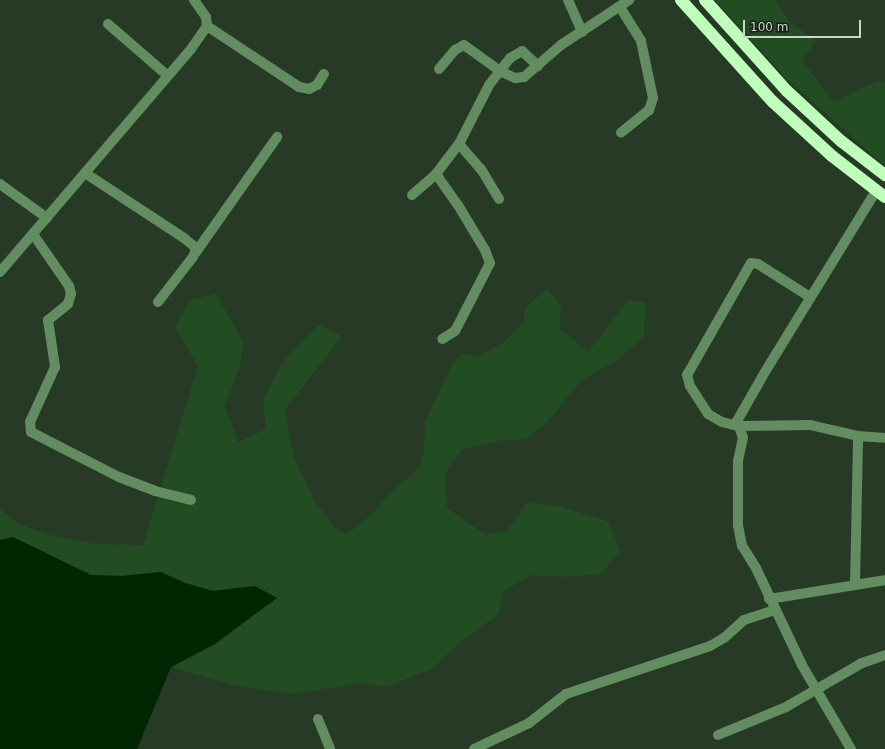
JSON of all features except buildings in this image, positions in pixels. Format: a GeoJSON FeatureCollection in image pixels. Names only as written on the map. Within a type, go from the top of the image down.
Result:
{"type":"FeatureCollection","features":[{"type":"Feature","properties":{"kind":"highway"},"geometry":{"type":"LineString","coordinates":[[681,0],[772,102],[832,156],[880,194]]}},
{"type":"Feature","properties":{"kind":"highway"},"geometry":{"type":"LineString","coordinates":[[705,0],[787,91],[841,141],[885,175]]}},
{"type":"Feature","properties":{"kind":"street"},"geometry":{"type":"LineString","coordinates":[[0,272],[168,76],[207,26],[206,18],[194,0]]}},
{"type":"Feature","properties":{"kind":"street"},"geometry":{"type":"LineString","coordinates":[[568,0],[582,32]]}},
{"type":"Feature","properties":{"kind":"street"},"geometry":{"type":"LineString","coordinates":[[438,69],[455,50],[464,45],[500,71],[520,78],[538,66],[561,45],[629,0]]}},
{"type":"Feature","properties":{"kind":"street"},"geometry":{"type":"LineString","coordinates":[[620,7],[641,41],[653,98],[648,110],[621,133]]}},
{"type":"Feature","properties":{"kind":"street"},"geometry":{"type":"LineString","coordinates":[[108,24],[168,76]]}},
{"type":"Feature","properties":{"kind":"street"},"geometry":{"type":"LineString","coordinates":[[207,26],[299,87],[309,89],[317,85],[324,74]]}},
{"type":"Feature","properties":{"kind":"street"},"geometry":{"type":"LineString","coordinates":[[412,195],[436,174],[459,144],[480,101],[500,71],[519,51],[525,52],[538,66]]}},
{"type":"Feature","properties":{"kind":"street"},"geometry":{"type":"LineString","coordinates":[[158,302],[196,252],[277,137]]}},
{"type":"Feature","properties":{"kind":"street"},"geometry":{"type":"LineString","coordinates":[[459,144],[481,169],[499,199]]}},
{"type":"Feature","properties":{"kind":"street"},"geometry":{"type":"LineString","coordinates":[[85,173],[184,238],[196,248],[196,252]]}},
{"type":"Feature","properties":{"kind":"street"},"geometry":{"type":"LineString","coordinates":[[436,174],[458,205],[486,250],[490,264],[455,331],[442,339]]}},
{"type":"Feature","properties":{"kind":"street"},"geometry":{"type":"LineString","coordinates":[[0,184],[47,218]]}},
{"type":"Feature","properties":{"kind":"street"},"geometry":{"type":"LineString","coordinates":[[851,749],[816,691],[769,599],[756,568],[742,546],[738,526],[738,454],[743,438],[738,426],[739,415],[810,297],[880,194]]}},
{"type":"Feature","properties":{"kind":"street"},"geometry":{"type":"LineString","coordinates":[[33,234],[69,286],[71,294],[68,304],[48,320],[55,367],[30,422],[31,432],[119,477],[155,491],[191,500]]}},
{"type":"Feature","properties":{"kind":"street"},"geometry":{"type":"LineString","coordinates":[[810,297],[758,264],[751,264],[705,343],[688,375],[688,381],[713,418],[738,426],[810,425],[858,436],[885,438]]}},
{"type":"Feature","properties":{"kind":"street"},"geometry":{"type":"LineString","coordinates":[[855,585],[858,436]]}},
{"type":"Feature","properties":{"kind":"street"},"geometry":{"type":"LineString","coordinates":[[769,599],[885,580]]}},
{"type":"Feature","properties":{"kind":"street"},"geometry":{"type":"LineString","coordinates":[[474,749],[529,723],[566,694],[710,646],[724,638],[744,620],[775,610]]}},
{"type":"Feature","properties":{"kind":"street"},"geometry":{"type":"LineString","coordinates":[[718,735],[780,710],[816,691],[862,663],[885,655]]}},
{"type":"Feature","properties":{"kind":"street"},"geometry":{"type":"LineString","coordinates":[[318,719],[330,749]]}},
{"type":"Feature","properties":{"kind":"shaded area"},"geometry":{"type":"Polygon","coordinates":[[[715,0],[776,0],[790,23],[816,40],[802,61],[834,102],[877,81],[885,82],[885,166],[786,78],[715,0]]]}},
{"type":"Feature","properties":{"kind":"shaded area"},"geometry":{"type":"Polygon","coordinates":[[[547,289],[561,305],[560,329],[588,352],[628,300],[646,302],[644,336],[618,360],[582,380],[547,422],[527,439],[498,441],[461,450],[445,474],[447,508],[486,535],[507,531],[527,502],[563,507],[609,522],[620,551],[601,574],[564,577],[532,575],[503,591],[499,614],[459,643],[432,669],[386,687],[360,683],[294,694],[232,685],[171,667],[215,644],[276,598],[255,586],[213,591],[185,583],[161,572],[121,576],[91,575],[13,537],[0,540],[0,508],[17,523],[50,535],[96,544],[143,545],[198,366],[175,327],[190,300],[216,294],[244,343],[240,366],[225,406],[238,442],[266,429],[263,401],[282,363],[319,325],[342,336],[285,410],[294,458],[315,502],[334,527],[347,534],[370,516],[399,484],[412,476],[420,465],[424,451],[425,421],[453,363],[463,353],[478,357],[504,342],[524,322],[525,308],[547,289]]]}},
{"type":"Feature","properties":{"kind":"shaded area"},"geometry":{"type":"Polygon","coordinates":[[[13,537],[91,575],[121,576],[161,572],[185,583],[213,591],[255,586],[277,598],[215,644],[171,667],[137,749],[0,749],[0,540],[13,537]]]}}]}
